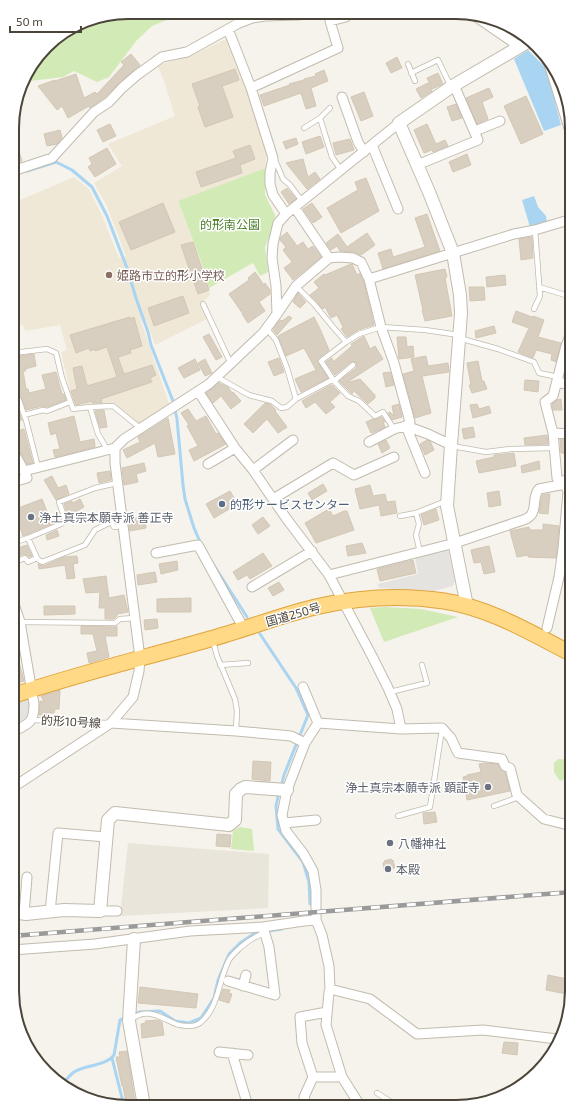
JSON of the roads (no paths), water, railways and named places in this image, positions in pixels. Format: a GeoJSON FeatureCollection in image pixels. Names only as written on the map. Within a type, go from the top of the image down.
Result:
{"type":"FeatureCollection","features":[{"type":"Feature","properties":{"kind":"highway","name":"国道250号"},"geometry":{"type":"LineString","coordinates":[[19,694],[140,658],[212,639],[320,606],[367,598],[414,598],[444,601],[467,606],[498,616],[565,650]]}},
{"type":"Feature","properties":{"kind":"street"},"geometry":{"type":"LineString","coordinates":[[238,19],[239,23]]}},
{"type":"Feature","properties":{"kind":"street"},"geometry":{"type":"LineString","coordinates":[[19,169],[52,158],[94,112],[109,102],[137,75],[162,57],[187,52],[239,23],[249,19]]}},
{"type":"Feature","properties":{"kind":"street"},"geometry":{"type":"LineString","coordinates":[[251,88],[338,48],[330,20],[335,19]]}},
{"type":"Feature","properties":{"kind":"street"},"geometry":{"type":"LineString","coordinates":[[486,24],[520,47]]}},
{"type":"Feature","properties":{"kind":"street"},"geometry":{"type":"LineString","coordinates":[[228,29],[251,88],[273,158],[270,173],[270,184],[273,195],[286,214]]}},
{"type":"Feature","properties":{"kind":"street"},"geometry":{"type":"LineString","coordinates":[[277,314],[276,286],[272,258],[273,244],[278,223],[286,214],[399,123],[453,86],[525,44]]}},
{"type":"Feature","properties":{"kind":"street"},"geometry":{"type":"LineString","coordinates":[[417,165],[478,140],[453,86]]}},
{"type":"Feature","properties":{"kind":"street"},"geometry":{"type":"LineString","coordinates":[[342,97],[358,142],[364,152]]}},
{"type":"Feature","properties":{"kind":"street"},"geometry":{"type":"LineString","coordinates":[[474,131],[500,121]]}},
{"type":"Feature","properties":{"kind":"street"},"geometry":{"type":"LineString","coordinates":[[399,123],[429,192],[452,253],[460,295],[461,313],[447,506],[467,606]]}},
{"type":"Feature","properties":{"kind":"street"},"geometry":{"type":"LineString","coordinates":[[372,145],[398,209]]}},
{"type":"Feature","properties":{"kind":"street"},"geometry":{"type":"LineString","coordinates":[[295,208],[329,258]]}},
{"type":"Feature","properties":{"kind":"street"},"geometry":{"type":"LineString","coordinates":[[369,279],[514,234],[565,221]]}},
{"type":"Feature","properties":{"kind":"street"},"geometry":{"type":"LineString","coordinates":[[24,470],[111,448],[209,384],[266,328],[296,286],[329,258],[339,257],[353,258],[361,262],[369,279],[381,327],[394,363],[410,422],[406,426],[394,429],[369,442]]}},
{"type":"Feature","properties":{"kind":"street"},"geometry":{"type":"LineString","coordinates":[[565,350],[553,396],[545,402],[553,433],[557,478],[565,482]]}},
{"type":"Feature","properties":{"kind":"street"},"geometry":{"type":"LineString","coordinates":[[557,379],[565,382]]}},
{"type":"Feature","properties":{"kind":"street"},"geometry":{"type":"LineString","coordinates":[[198,391],[235,448],[253,470],[329,576],[390,692],[397,709],[401,729]]}},
{"type":"Feature","properties":{"kind":"street"},"geometry":{"type":"LineString","coordinates":[[406,426],[428,434],[451,446]]}},
{"type":"Feature","properties":{"kind":"street"},"geometry":{"type":"LineString","coordinates":[[406,426],[425,473]]}},
{"type":"Feature","properties":{"kind":"street"},"geometry":{"type":"LineString","coordinates":[[553,433],[565,434]]}},
{"type":"Feature","properties":{"kind":"street"},"geometry":{"type":"LineString","coordinates":[[253,470],[293,440]]}},
{"type":"Feature","properties":{"kind":"street"},"geometry":{"type":"LineString","coordinates":[[19,783],[111,723],[133,697],[139,671],[140,658],[115,463],[111,448]]}},
{"type":"Feature","properties":{"kind":"street"},"geometry":{"type":"LineString","coordinates":[[208,464],[235,448]]}},
{"type":"Feature","properties":{"kind":"street"},"geometry":{"type":"LineString","coordinates":[[273,499],[333,463],[354,475],[394,457]]}},
{"type":"Feature","properties":{"kind":"street"},"geometry":{"type":"LineString","coordinates":[[19,461],[27,478],[19,480]]}},
{"type":"Feature","properties":{"kind":"street"},"geometry":{"type":"LineString","coordinates":[[329,576],[455,543],[526,519],[533,511],[536,492],[565,483]]}},
{"type":"Feature","properties":{"kind":"street"},"geometry":{"type":"LineString","coordinates":[[547,628],[558,581],[565,526]]}},
{"type":"Feature","properties":{"kind":"street"},"geometry":{"type":"LineString","coordinates":[[156,553],[198,545],[244,629]]}},
{"type":"Feature","properties":{"kind":"street"},"geometry":{"type":"LineString","coordinates":[[252,587],[312,552]]}},
{"type":"Feature","properties":{"kind":"street"},"geometry":{"type":"LineString","coordinates":[[19,619],[34,704],[34,715],[32,720],[19,728]]}},
{"type":"Feature","properties":{"kind":"street"},"geometry":{"type":"LineString","coordinates":[[303,687],[318,723]]}},
{"type":"Feature","properties":{"kind":"street"},"geometry":{"type":"LineString","coordinates":[[111,723],[291,736],[301,741]]}},
{"type":"Feature","properties":{"kind":"street"},"geometry":{"type":"LineString","coordinates":[[318,723],[401,729],[442,728],[452,738],[458,753],[502,759],[505,766],[510,768],[517,795],[544,819],[565,824]]}},
{"type":"Feature","properties":{"kind":"street"},"geometry":{"type":"LineString","coordinates":[[318,723],[301,741],[282,790],[282,815],[286,831],[304,853],[312,871],[316,890],[316,920],[322,935],[329,966],[330,989],[370,999],[417,1034],[483,1030],[554,1039]]}},
{"type":"Feature","properties":{"kind":"street"},"geometry":{"type":"LineString","coordinates":[[100,911],[108,820],[115,813],[229,825],[235,820],[236,794],[241,789],[245,787],[282,790]]}},
{"type":"Feature","properties":{"kind":"street"},"geometry":{"type":"LineString","coordinates":[[284,823],[316,820]]}},
{"type":"Feature","properties":{"kind":"street"},"geometry":{"type":"LineString","coordinates":[[50,912],[58,833],[106,837]]}},
{"type":"Feature","properties":{"kind":"street"},"geometry":{"type":"LineString","coordinates":[[19,909],[27,877]]}},
{"type":"Feature","properties":{"kind":"street"},"geometry":{"type":"LineString","coordinates":[[19,913],[64,910],[117,911]]}},
{"type":"Feature","properties":{"kind":"street"},"geometry":{"type":"LineString","coordinates":[[19,949],[95,944],[190,931],[264,931],[316,920]]}},
{"type":"Feature","properties":{"kind":"street"},"geometry":{"type":"LineString","coordinates":[[228,981],[275,995],[269,946],[264,931]]}},
{"type":"Feature","properties":{"kind":"street"},"geometry":{"type":"LineString","coordinates":[[134,939],[129,1017],[143,1100]]}},
{"type":"Feature","properties":{"kind":"street"},"geometry":{"type":"LineString","coordinates":[[243,986],[246,975]]}},
{"type":"Feature","properties":{"kind":"street"},"geometry":{"type":"LineString","coordinates":[[329,992],[326,1025],[342,1077],[357,1100]]}},
{"type":"Feature","properties":{"kind":"street"},"geometry":{"type":"LineString","coordinates":[[305,1100],[304,1097],[313,1077],[302,1043],[300,1018],[327,1012]]}},
{"type":"Feature","properties":{"kind":"street"},"geometry":{"type":"LineString","coordinates":[[219,1052],[248,1055]]}},
{"type":"Feature","properties":{"kind":"street"},"geometry":{"type":"LineString","coordinates":[[232,1053],[246,1100]]}},
{"type":"Feature","properties":{"kind":"street"},"geometry":{"type":"LineString","coordinates":[[313,1077],[342,1077]]}},
{"type":"Feature","properties":{"kind":"lane"},"geometry":{"type":"LineString","coordinates":[[411,72],[438,60],[453,86]]}},
{"type":"Feature","properties":{"kind":"lane"},"geometry":{"type":"LineString","coordinates":[[408,64],[415,81]]}},
{"type":"Feature","properties":{"kind":"lane"},"geometry":{"type":"LineString","coordinates":[[304,128],[320,118],[330,108]]}},
{"type":"Feature","properties":{"kind":"lane"},"geometry":{"type":"LineString","coordinates":[[320,118],[332,157],[340,170]]}},
{"type":"Feature","properties":{"kind":"lane"},"geometry":{"type":"LineString","coordinates":[[273,158],[283,180],[290,185],[302,202]]}},
{"type":"Feature","properties":{"kind":"lane"},"geometry":{"type":"LineString","coordinates":[[534,230],[540,287],[540,296],[534,309]]}},
{"type":"Feature","properties":{"kind":"lane"},"geometry":{"type":"LineString","coordinates":[[296,286],[314,304],[346,342]]}},
{"type":"Feature","properties":{"kind":"lane"},"geometry":{"type":"LineString","coordinates":[[540,287],[565,295]]}},
{"type":"Feature","properties":{"kind":"lane"},"geometry":{"type":"LineString","coordinates":[[203,304],[230,364]]}},
{"type":"Feature","properties":{"kind":"lane"},"geometry":{"type":"LineString","coordinates":[[394,429],[383,412],[375,416],[359,401],[348,396],[334,381],[321,361],[359,334],[381,327],[425,330],[459,336],[534,362],[539,373],[557,379]]}},
{"type":"Feature","properties":{"kind":"lane"},"geometry":{"type":"LineString","coordinates":[[266,328],[276,340],[287,368],[296,399]]}},
{"type":"Feature","properties":{"kind":"lane"},"geometry":{"type":"LineString","coordinates":[[19,352],[47,349],[56,353],[62,378],[74,410],[90,407],[113,406],[140,428]]}},
{"type":"Feature","properties":{"kind":"lane"},"geometry":{"type":"LineString","coordinates":[[217,376],[249,395],[272,401],[281,408],[287,407],[296,399],[330,381],[334,381],[353,365]]}},
{"type":"Feature","properties":{"kind":"lane"},"geometry":{"type":"LineString","coordinates":[[19,400],[26,420],[38,467]]}},
{"type":"Feature","properties":{"kind":"lane"},"geometry":{"type":"LineString","coordinates":[[24,415],[43,410],[46,411],[70,402]]}},
{"type":"Feature","properties":{"kind":"lane"},"geometry":{"type":"LineString","coordinates":[[90,407],[98,434],[111,448]]}},
{"type":"Feature","properties":{"kind":"lane"},"geometry":{"type":"LineString","coordinates":[[451,446],[486,452],[512,449],[554,448]]}},
{"type":"Feature","properties":{"kind":"lane"},"geometry":{"type":"LineString","coordinates":[[19,541],[61,524],[65,519],[59,502],[95,488],[117,484]]}},
{"type":"Feature","properties":{"kind":"lane"},"geometry":{"type":"LineString","coordinates":[[400,516],[416,513],[448,501]]}},
{"type":"Feature","properties":{"kind":"lane"},"geometry":{"type":"LineString","coordinates":[[416,513],[420,524],[416,535],[420,552]]}},
{"type":"Feature","properties":{"kind":"lane"},"geometry":{"type":"LineString","coordinates":[[28,538],[37,558],[42,562],[85,545],[95,530],[111,522],[114,527],[123,526]]}},
{"type":"Feature","properties":{"kind":"lane"},"geometry":{"type":"LineString","coordinates":[[19,560],[25,558],[28,562],[37,558]]}},
{"type":"Feature","properties":{"kind":"lane"},"geometry":{"type":"LineString","coordinates":[[20,622],[115,623],[120,619],[135,618]]}},
{"type":"Feature","properties":{"kind":"lane"},"geometry":{"type":"LineString","coordinates":[[212,639],[216,656],[235,699],[237,711],[236,731]]}},
{"type":"Feature","properties":{"kind":"lane"},"geometry":{"type":"LineString","coordinates":[[220,665],[248,662]]}},
{"type":"Feature","properties":{"kind":"lane"},"geometry":{"type":"LineString","coordinates":[[390,692],[428,682],[422,665]]}},
{"type":"Feature","properties":{"kind":"lane","name":"的形10号線"},"geometry":{"type":"LineString","coordinates":[[32,720],[111,723]]}},
{"type":"Feature","properties":{"kind":"lane"},"geometry":{"type":"LineString","coordinates":[[398,816],[430,806],[442,728]]}},
{"type":"Feature","properties":{"kind":"lane"},"geometry":{"type":"LineString","coordinates":[[494,806],[519,797]]}},
{"type":"Feature","properties":{"kind":"lane"},"geometry":{"type":"LineString","coordinates":[[129,1017],[150,1013],[177,1024],[188,1026],[197,1025],[202,1022],[212,1009],[229,960],[248,941],[264,931]]}},
{"type":"Feature","properties":{"kind":"lane"},"geometry":{"type":"LineString","coordinates":[[377,1093],[387,1100]]}},
{"type":"Feature","properties":{"kind":"water"},"geometry":{"type":"Polygon","coordinates":[[[528,50],[546,68],[561,125],[544,131],[514,59],[528,50]]]}},
{"type":"Feature","properties":{"kind":"water"},"geometry":{"type":"Polygon","coordinates":[[[534,196],[538,207],[546,216],[547,223],[530,227],[522,200],[534,196]]]}},
{"type":"Feature","properties":{"kind":"waterway"},"geometry":{"type":"LineString","coordinates":[[27,171],[56,162],[72,170],[92,187],[107,216],[127,268],[151,345],[173,401],[177,419],[185,499],[194,528],[201,544]]}},
{"type":"Feature","properties":{"kind":"waterway"},"geometry":{"type":"LineString","coordinates":[[213,564],[247,617]]}},
{"type":"Feature","properties":{"kind":"waterway"},"geometry":{"type":"LineString","coordinates":[[260,634],[296,688],[308,715],[284,775],[281,787]]}},
{"type":"Feature","properties":{"kind":"waterway"},"geometry":{"type":"LineString","coordinates":[[279,792],[276,806],[278,829],[303,862],[309,882],[310,904]]}},
{"type":"Feature","properties":{"kind":"waterway"},"geometry":{"type":"LineString","coordinates":[[133,1015],[139,1012],[160,1011],[175,1021],[189,1023],[201,1018],[214,998],[218,980],[229,954],[240,943],[255,933],[282,929]]}},
{"type":"Feature","properties":{"kind":"waterway"},"geometry":{"type":"LineString","coordinates":[[66,1080],[74,1072],[106,1061],[114,1055],[120,1020],[126,1018]]}},
{"type":"Feature","properties":{"kind":"waterway"},"geometry":{"type":"LineString","coordinates":[[112,1058],[122,1100]]}},
{"type":"Feature","properties":{"kind":"railway"},"geometry":{"type":"LineString","coordinates":[[19,935],[565,893]]}},
{"type":"Feature","properties":{"kind":"place","name":"姫路市立的形小学校"},"geometry":{"type":"Point","coordinates":[109,275]}},
{"type":"Feature","properties":{"kind":"place","name":"的形サービスセンター"},"geometry":{"type":"Point","coordinates":[222,504]}},
{"type":"Feature","properties":{"kind":"place","name":"浄土真宗本願寺派 善正寺"},"geometry":{"type":"Point","coordinates":[31,517]}},
{"type":"Feature","properties":{"kind":"place","name":"浄土真宗本願寺派 顕証寺"},"geometry":{"type":"Point","coordinates":[488,787]}},
{"type":"Feature","properties":{"kind":"place","name":"八幡神社"},"geometry":{"type":"Point","coordinates":[390,843]}},
{"type":"Feature","properties":{"kind":"place","name":"本殿"},"geometry":{"type":"Point","coordinates":[388,869]}},
{"type":"Feature","properties":{"kind":"park label","name":"的形南公園"},"geometry":{"type":"Point","coordinates":[230,224]}}]}
